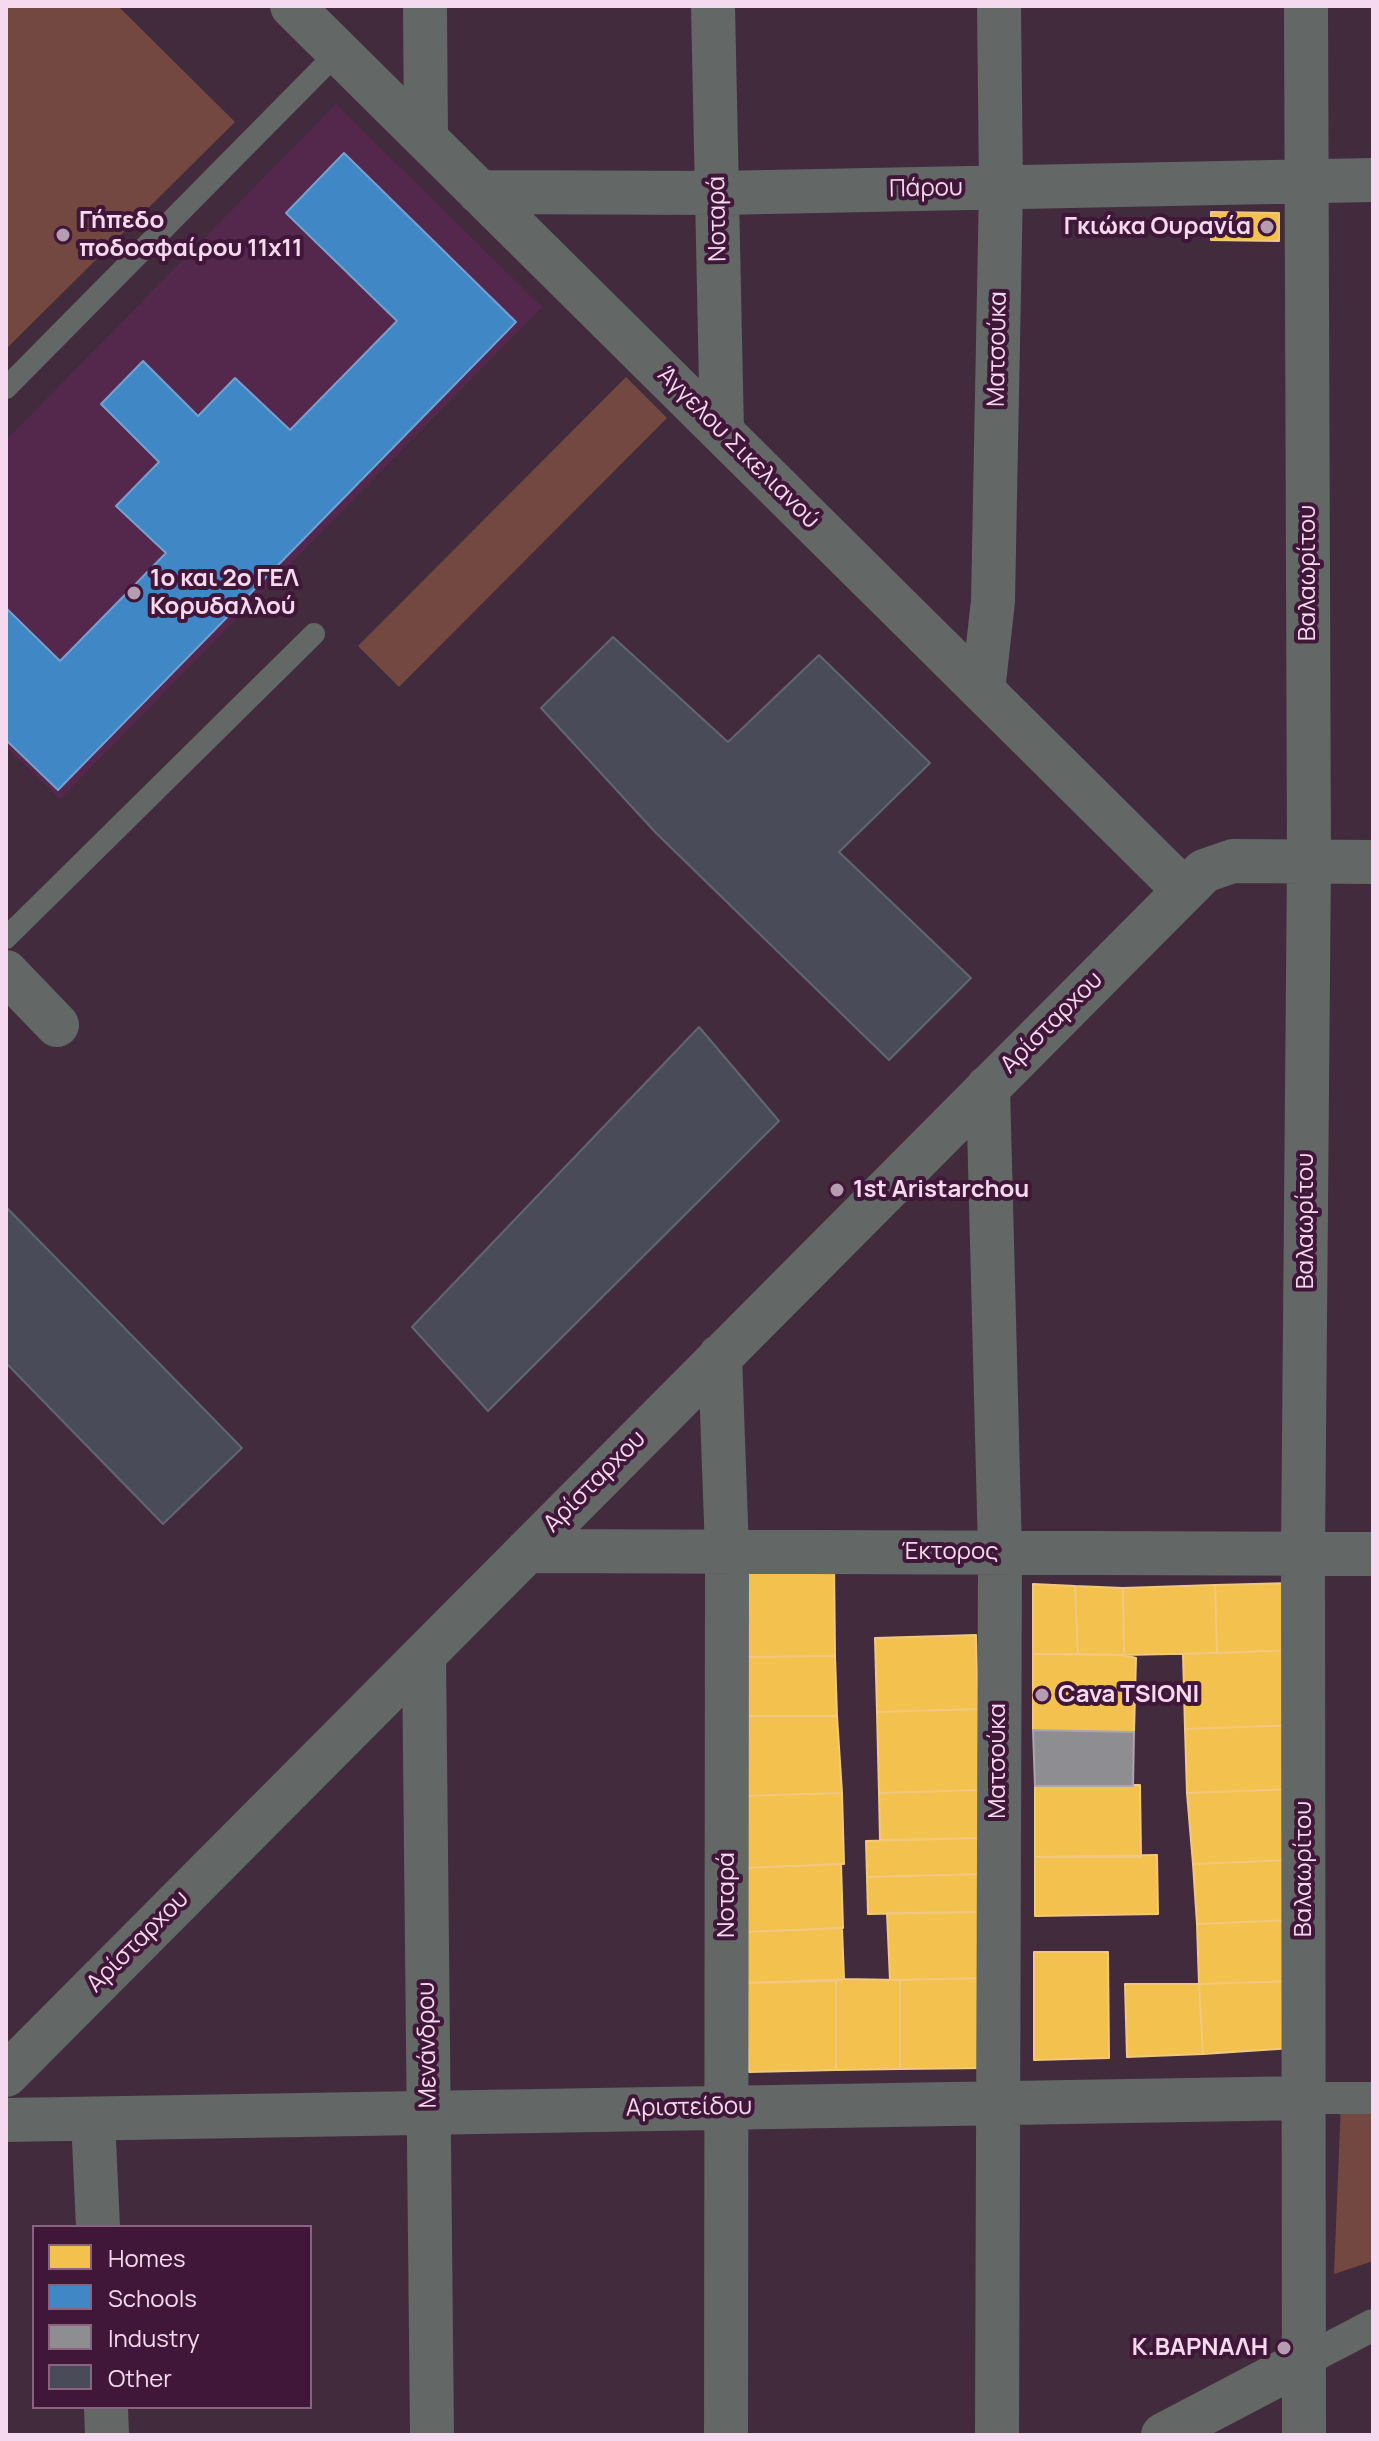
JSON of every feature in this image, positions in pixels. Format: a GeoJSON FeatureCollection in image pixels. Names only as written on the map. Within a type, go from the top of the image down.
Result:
{"type":"FeatureCollection","features":[{"type":"Feature","properties":{"kind":"street","name":"Άγγελου Σικελιανού"},"geometry":{"type":"LineString","coordinates":[[292,6],[1184,890]]}},
{"type":"Feature","properties":{"kind":"street"},"geometry":{"type":"LineString","coordinates":[[425,6],[426,139]]}},
{"type":"Feature","properties":{"kind":"street","name":"Νοταρά"},"geometry":{"type":"LineString","coordinates":[[713,6],[722,432]]}},
{"type":"Feature","properties":{"kind":"street","name":"Ματσούκα"},"geometry":{"type":"LineString","coordinates":[[983,691],[993,601],[1001,187],[999,6]]}},
{"type":"Feature","properties":{"kind":"street","name":"Βαλαωρίτου"},"geometry":{"type":"LineString","coordinates":[[1304,2435],[1303,1553],[1309,861],[1306,6]]}},
{"type":"Feature","properties":{"kind":"street","name":"Πάρου"},"geometry":{"type":"LineString","coordinates":[[479,192],[717,193],[1373,180]]}},
{"type":"Feature","properties":{"kind":"street","name":"Αρίσταρχου"},"geometry":{"type":"LineString","coordinates":[[6,2075],[1204,871],[1233,861],[1373,862]]}},
{"type":"Feature","properties":{"kind":"street"},"geometry":{"type":"LineString","coordinates":[[6,972],[57,1025]]}},
{"type":"Feature","properties":{"kind":"street","name":"Ματσούκα"},"geometry":{"type":"LineString","coordinates":[[988,1087],[1000,1552],[997,2435]]}},
{"type":"Feature","properties":{"kind":"street","name":"Νοταρά"},"geometry":{"type":"LineString","coordinates":[[720,1356],[727,1551],[726,2435]]}},
{"type":"Feature","properties":{"kind":"street","name":"Έκτορος"},"geometry":{"type":"LineString","coordinates":[[527,1551],[1373,1554]]}},
{"type":"Feature","properties":{"kind":"street","name":"Μενάνδρου"},"geometry":{"type":"LineString","coordinates":[[424,1655],[432,2435]]}},
{"type":"Feature","properties":{"kind":"street","name":"Αριστείδου"},"geometry":{"type":"LineString","coordinates":[[6,2120],[1373,2098]]}},
{"type":"Feature","properties":{"kind":"street"},"geometry":{"type":"LineString","coordinates":[[93,2119],[98,2225]]}},
{"type":"Feature","properties":{"kind":"street"},"geometry":{"type":"LineString","coordinates":[[1163,2435],[1373,2325]]}},
{"type":"Feature","properties":{"kind":"street"},"geometry":{"type":"LineString","coordinates":[[106,2409],[107,2435]]}},
{"type":"Feature","properties":{"kind":"lane"},"geometry":{"type":"LineString","coordinates":[[6,388],[338,52]]}},
{"type":"Feature","properties":{"kind":"lane"},"geometry":{"type":"LineString","coordinates":[[6,938],[314,634]]}},
{"type":"Feature","properties":{"kind":"shaded area","name":"Γήπεδο ποδοσφαίρου 11x11"},"geometry":{"type":"Polygon","coordinates":[[[6,6],[118,6],[235,122],[6,349],[6,6]]]}},
{"type":"Feature","properties":{"kind":"shaded area","name":"1o και 2ο ΓΕΛ Κορυδαλλού"},"geometry":{"type":"Polygon","coordinates":[[[336,104],[542,307],[60,799],[6,747],[6,440],[336,104]]]}},
{"type":"Feature","properties":{"kind":"shaded area"},"geometry":{"type":"Polygon","coordinates":[[[626,377],[667,418],[399,687],[358,646],[626,377]]]}},
{"type":"Feature","properties":{"kind":"shaded area"},"geometry":{"type":"Polygon","coordinates":[[[1341,2102],[1373,2102],[1373,2261],[1334,2274],[1341,2102]]]}},
{"type":"Feature","properties":{"kind":"building: Homes"},"geometry":{"type":"Polygon","coordinates":[[[1211,212],[1279,213],[1279,241],[1211,240],[1211,212]]]}},
{"type":"Feature","properties":{"kind":"building: Homes"},"geometry":{"type":"Polygon","coordinates":[[[834,1563],[835,1656],[744,1657],[744,1564],[834,1563]]]}},
{"type":"Feature","properties":{"kind":"building: Homes"},"geometry":{"type":"Polygon","coordinates":[[[1293,1583],[1294,1650],[1217,1653],[1215,1585],[1293,1583]]]}},
{"type":"Feature","properties":{"kind":"building: Homes"},"geometry":{"type":"Polygon","coordinates":[[[1033,1584],[1075,1586],[1078,1654],[1033,1654],[1033,1584]]]}},
{"type":"Feature","properties":{"kind":"building: Homes"},"geometry":{"type":"Polygon","coordinates":[[[1215,1585],[1217,1653],[1124,1655],[1123,1588],[1215,1585]]]}},
{"type":"Feature","properties":{"kind":"building: Homes"},"geometry":{"type":"Polygon","coordinates":[[[1075,1586],[1123,1588],[1124,1655],[1078,1654],[1075,1586]]]}},
{"type":"Feature","properties":{"kind":"building: Homes"},"geometry":{"type":"Polygon","coordinates":[[[976,1635],[978,1709],[877,1712],[875,1638],[976,1635]]]}},
{"type":"Feature","properties":{"kind":"building: Homes"},"geometry":{"type":"Polygon","coordinates":[[[1294,1650],[1297,1725],[1185,1729],[1183,1654],[1294,1650]]]}},
{"type":"Feature","properties":{"kind":"building: Homes"},"geometry":{"type":"Polygon","coordinates":[[[1033,1654],[1124,1655],[1136,1658],[1134,1732],[1033,1730],[1033,1654]]]}},
{"type":"Feature","properties":{"kind":"building: Homes"},"geometry":{"type":"Polygon","coordinates":[[[835,1656],[837,1716],[743,1716],[744,1657],[835,1656]]]}},
{"type":"Feature","properties":{"kind":"building: Homes"},"geometry":{"type":"Polygon","coordinates":[[[978,1709],[981,1790],[879,1793],[877,1712],[978,1709]]]}},
{"type":"Feature","properties":{"kind":"building: Homes"},"geometry":{"type":"Polygon","coordinates":[[[743,1716],[837,1716],[842,1793],[741,1796],[743,1716]]]}},
{"type":"Feature","properties":{"kind":"building: Homes"},"geometry":{"type":"Polygon","coordinates":[[[1297,1725],[1292,1789],[1187,1793],[1185,1729],[1297,1725]]]}},
{"type":"Feature","properties":{"kind":"building: Homes"},"geometry":{"type":"Polygon","coordinates":[[[1140,1785],[1141,1857],[1035,1857],[1035,1786],[1140,1785]]]}},
{"type":"Feature","properties":{"kind":"building: Homes"},"geometry":{"type":"Polygon","coordinates":[[[1292,1789],[1292,1860],[1193,1864],[1187,1793],[1292,1789]]]}},
{"type":"Feature","properties":{"kind":"building: Homes"},"geometry":{"type":"Polygon","coordinates":[[[981,1790],[983,1838],[880,1840],[879,1793],[981,1790]]]}},
{"type":"Feature","properties":{"kind":"building: Homes"},"geometry":{"type":"Polygon","coordinates":[[[842,1793],[844,1864],[743,1868],[741,1796],[842,1793]]]}},
{"type":"Feature","properties":{"kind":"building: Homes"},"geometry":{"type":"Polygon","coordinates":[[[983,1838],[983,1874],[867,1877],[866,1841],[983,1838]]]}},
{"type":"Feature","properties":{"kind":"building: Homes"},"geometry":{"type":"Polygon","coordinates":[[[1157,1855],[1158,1914],[1035,1916],[1035,1857],[1157,1855]]]}},
{"type":"Feature","properties":{"kind":"building: Homes"},"geometry":{"type":"Polygon","coordinates":[[[1292,1860],[1291,1920],[1197,1924],[1193,1864],[1292,1860]]]}},
{"type":"Feature","properties":{"kind":"building: Homes"},"geometry":{"type":"Polygon","coordinates":[[[841,1864],[843,1928],[744,1932],[743,1868],[841,1864]]]}},
{"type":"Feature","properties":{"kind":"building: Homes"},"geometry":{"type":"Polygon","coordinates":[[[983,1874],[986,1912],[868,1914],[867,1877],[983,1874]]]}},
{"type":"Feature","properties":{"kind":"building: Homes"},"geometry":{"type":"Polygon","coordinates":[[[986,1912],[986,1978],[890,1980],[887,1913],[986,1912]]]}},
{"type":"Feature","properties":{"kind":"building: Homes"},"geometry":{"type":"Polygon","coordinates":[[[1291,1920],[1293,1981],[1199,1984],[1197,1924],[1291,1920]]]}},
{"type":"Feature","properties":{"kind":"building: Homes"},"geometry":{"type":"Polygon","coordinates":[[[842,1928],[844,1979],[746,1983],[744,1932],[842,1928]]]}},
{"type":"Feature","properties":{"kind":"building: Homes"},"geometry":{"type":"Polygon","coordinates":[[[1034,1952],[1108,1952],[1109,2058],[1034,2060],[1034,1952]]]}},
{"type":"Feature","properties":{"kind":"building: Homes"},"geometry":{"type":"Polygon","coordinates":[[[986,1978],[989,2068],[900,2069],[900,1980],[986,1978]]]}},
{"type":"Feature","properties":{"kind":"building: Homes"},"geometry":{"type":"Polygon","coordinates":[[[900,1980],[900,2069],[836,2070],[836,1981],[900,1980]]]}},
{"type":"Feature","properties":{"kind":"building: Homes"},"geometry":{"type":"Polygon","coordinates":[[[836,1981],[836,2070],[749,2072],[746,1983],[836,1981]]]}},
{"type":"Feature","properties":{"kind":"building: Homes"},"geometry":{"type":"Polygon","coordinates":[[[1293,1981],[1293,2048],[1203,2054],[1199,1984],[1293,1981]]]}},
{"type":"Feature","properties":{"kind":"building: Homes"},"geometry":{"type":"Polygon","coordinates":[[[1125,1984],[1199,1984],[1203,2054],[1127,2057],[1125,1984]]]}},
{"type":"Feature","properties":{"kind":"building: Schools"},"geometry":{"type":"Polygon","coordinates":[[[344,153],[516,322],[58,790],[6,740],[6,608],[60,661],[166,553],[116,506],[159,462],[101,404],[143,361],[198,416],[235,378],[290,430],[397,321],[286,213],[344,153]]]}},
{"type":"Feature","properties":{"kind":"building: Industry"},"geometry":{"type":"Polygon","coordinates":[[[1033,1730],[1134,1732],[1133,1786],[1035,1786],[1033,1730]]]}},
{"type":"Feature","properties":{"kind":"building: Other"},"geometry":{"type":"Polygon","coordinates":[[[613,637],[728,742],[819,655],[930,763],[839,852],[971,978],[889,1060],[656,833],[541,708],[613,637]]]}},
{"type":"Feature","properties":{"kind":"building: Other"},"geometry":{"type":"Polygon","coordinates":[[[699,1027],[779,1121],[488,1411],[412,1327],[699,1027]]]}},
{"type":"Feature","properties":{"kind":"building: Other"},"geometry":{"type":"Polygon","coordinates":[[[6,1207],[242,1448],[163,1524],[6,1363],[6,1207]]]}},
{"type":"Feature","properties":{"kind":"place","name":"Γκιώκα Ουρανία"},"geometry":{"type":"Point","coordinates":[1267,227]}},
{"type":"Feature","properties":{"kind":"place","name":"Γήπεδο ποδοσφαίρου 11x11"},"geometry":{"type":"Point","coordinates":[63,235]}},
{"type":"Feature","properties":{"kind":"place","name":"1o και 2ο ΓΕΛ Κορυδαλλού"},"geometry":{"type":"Point","coordinates":[134,593]}},
{"type":"Feature","properties":{"kind":"place","name":"1st Aristarchou"},"geometry":{"type":"Point","coordinates":[837,1190]}},
{"type":"Feature","properties":{"kind":"place","name":"Cava TSIONI"},"geometry":{"type":"Point","coordinates":[1042,1695]}},
{"type":"Feature","properties":{"kind":"place","name":"Κ.ΒΑΡΝΑΛΗ"},"geometry":{"type":"Point","coordinates":[1284,2348]}}]}
